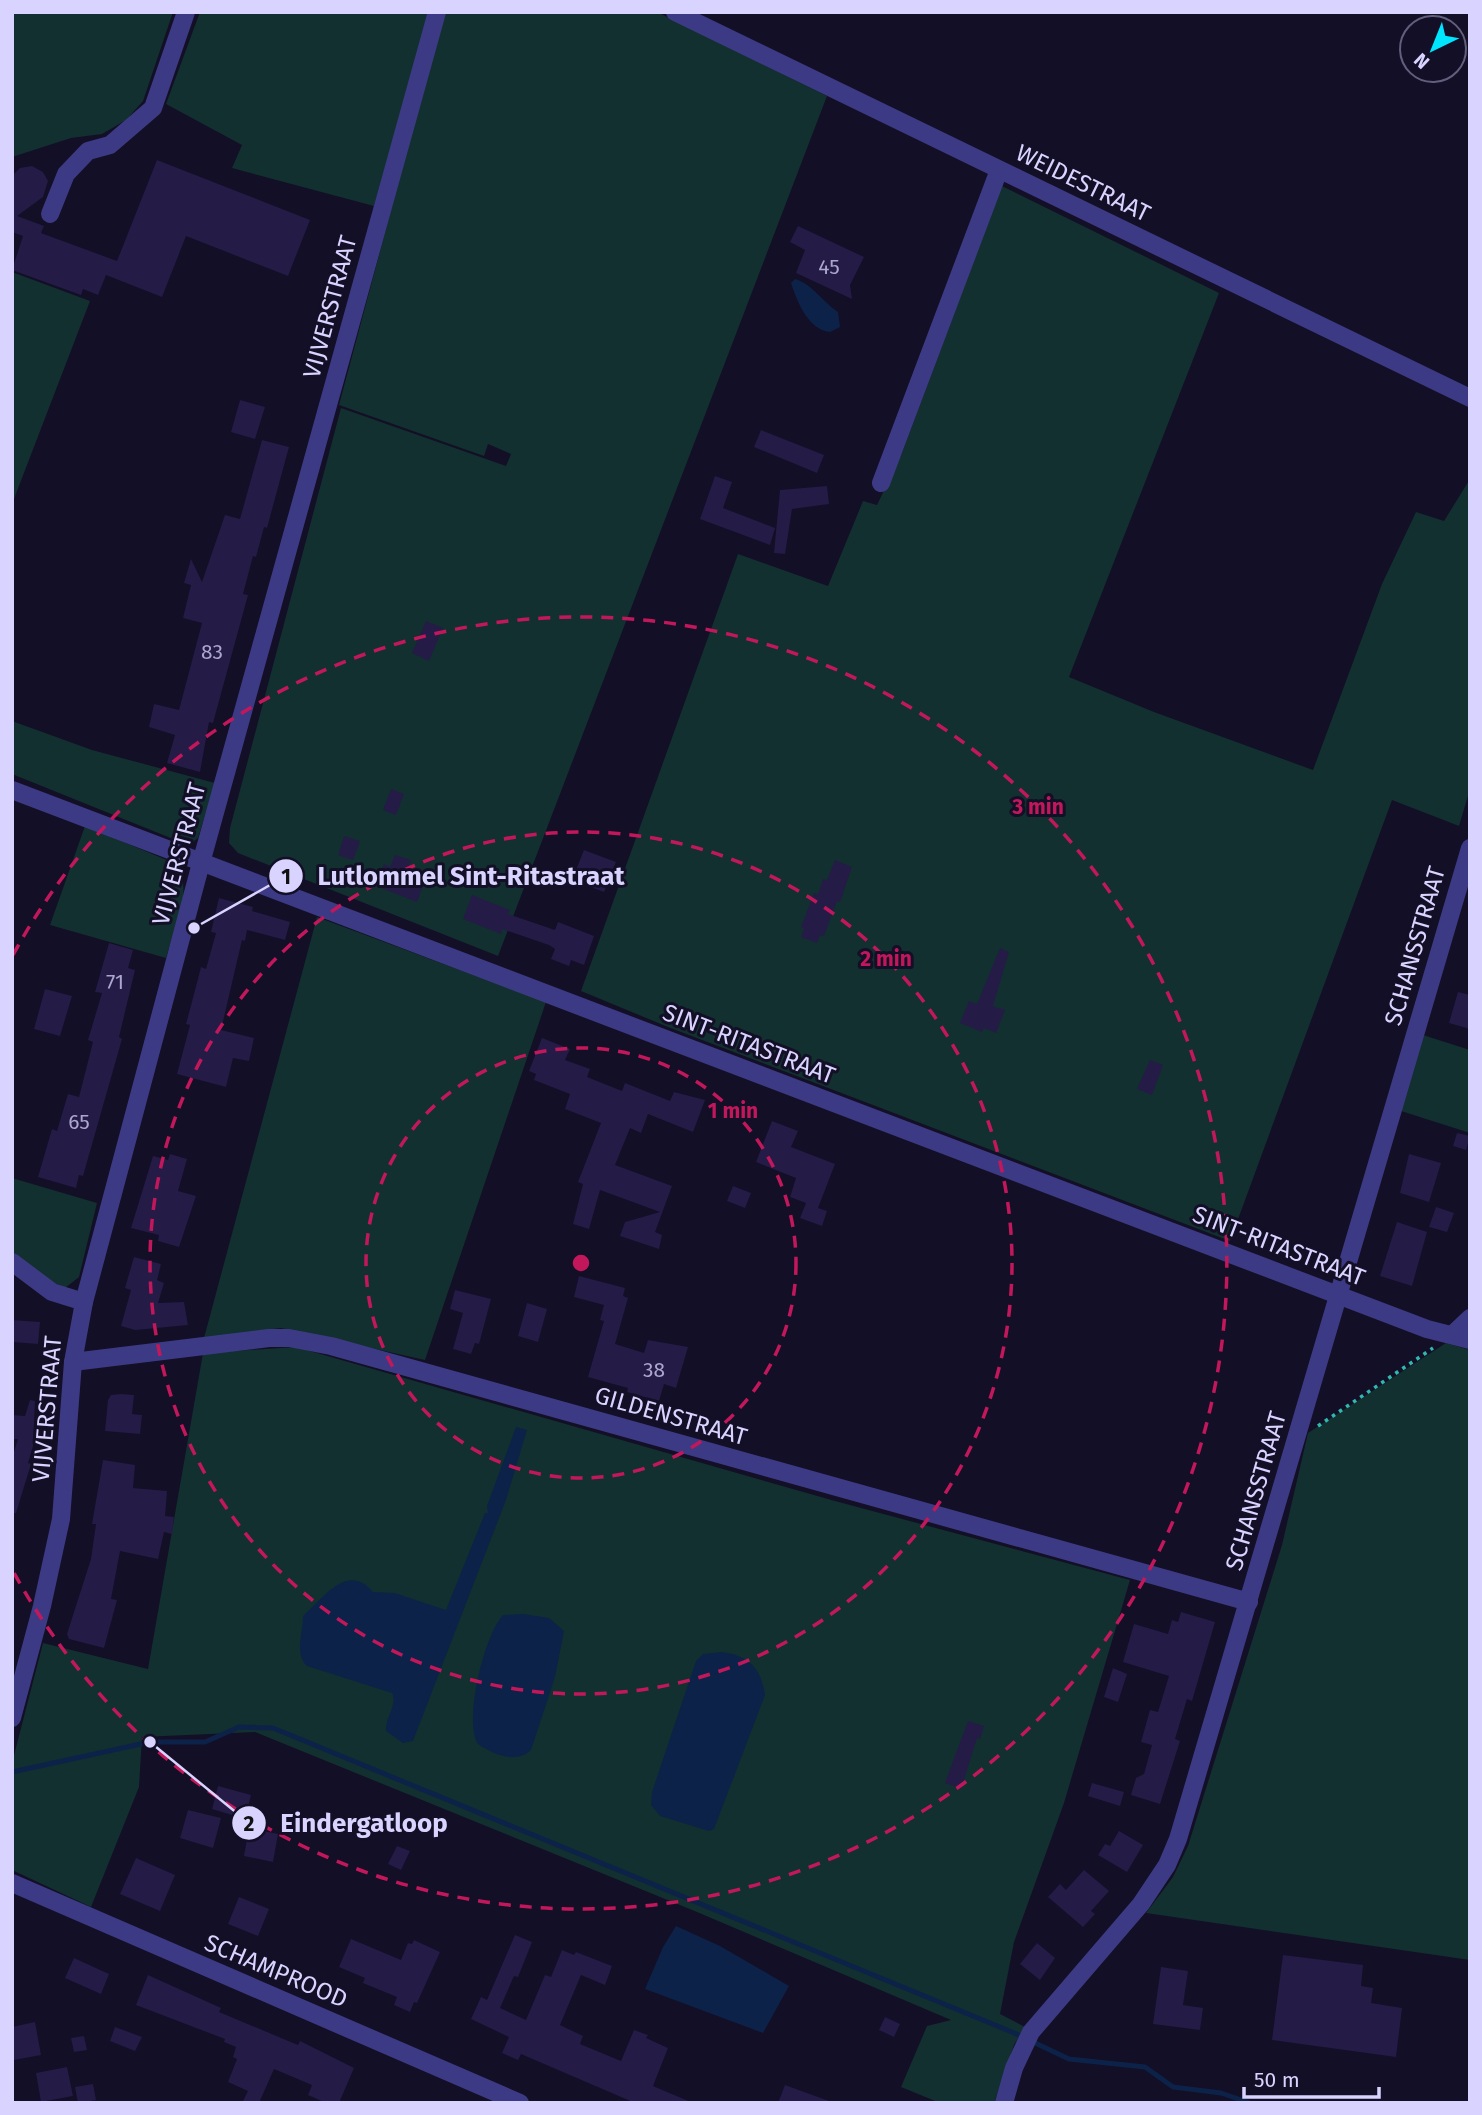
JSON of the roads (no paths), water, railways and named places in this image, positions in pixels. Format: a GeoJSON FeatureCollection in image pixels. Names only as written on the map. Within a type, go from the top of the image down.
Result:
{"type":"FeatureCollection","features":[{"type":"Feature","properties":{"kind":"street"},"geometry":{"type":"LineString","coordinates":[[50,214],[66,174],[88,151],[110,145],[135,127],[153,108],[186,12]]}},
{"type":"Feature","properties":{"kind":"street","name":"VIJVERSTRAAT"},"geometry":{"type":"LineString","coordinates":[[12,1718],[42,1606],[61,1519],[73,1362],[84,1302],[201,863],[437,12]]}},
{"type":"Feature","properties":{"kind":"street","name":"WEIDESTRAAT"},"geometry":{"type":"LineString","coordinates":[[675,12],[1470,398]]}},
{"type":"Feature","properties":{"kind":"street"},"geometry":{"type":"LineString","coordinates":[[881,483],[999,170]]}},
{"type":"Feature","properties":{"kind":"street","name":"SINT-RITASTRAAT"},"geometry":{"type":"LineString","coordinates":[[12,790],[1427,1329],[1461,1337]]}},
{"type":"Feature","properties":{"kind":"street","name":"SCHANSSTRAAT"},"geometry":{"type":"LineString","coordinates":[[1004,2103],[1028,2038],[1141,1904],[1167,1865],[1195,1788],[1470,849]]}},
{"type":"Feature","properties":{"kind":"street"},"geometry":{"type":"LineString","coordinates":[[12,1262],[52,1292],[84,1302]]}},
{"type":"Feature","properties":{"kind":"street"},"geometry":{"type":"LineString","coordinates":[[1461,1337],[1470,1318]]}},
{"type":"Feature","properties":{"kind":"street","name":"GILDENSTRAAT"},"geometry":{"type":"LineString","coordinates":[[73,1362],[269,1338],[289,1338],[331,1346],[1249,1602]]}},
{"type":"Feature","properties":{"kind":"street","name":"SCHAMPROOD"},"geometry":{"type":"LineString","coordinates":[[12,1883],[520,2103]]}},
{"type":"Feature","properties":{"kind":"water"},"geometry":{"type":"Polygon","coordinates":[[[795,279],[807,285],[838,312],[840,327],[830,332],[815,326],[800,306],[793,290],[791,283],[795,279]]]}},
{"type":"Feature","properties":{"kind":"water"},"geometry":{"type":"Polygon","coordinates":[[[516,1427],[527,1430],[506,1500],[413,1741],[403,1743],[386,1731],[393,1702],[392,1693],[307,1666],[303,1661],[300,1649],[303,1616],[336,1586],[354,1580],[373,1592],[395,1593],[446,1610],[485,1513],[488,1513],[487,1506],[516,1427]]]}},
{"type":"Feature","properties":{"kind":"water"},"geometry":{"type":"Polygon","coordinates":[[[523,1614],[549,1618],[564,1631],[555,1677],[531,1750],[519,1757],[512,1757],[491,1752],[478,1744],[474,1733],[474,1699],[483,1659],[496,1625],[503,1615],[523,1614]]]}},
{"type":"Feature","properties":{"kind":"water"},"geometry":{"type":"Polygon","coordinates":[[[722,1652],[740,1657],[752,1665],[760,1677],[765,1695],[714,1829],[709,1831],[660,1816],[651,1805],[652,1792],[696,1661],[703,1654],[722,1652]]]}},
{"type":"Feature","properties":{"kind":"water"},"geometry":{"type":"Polygon","coordinates":[[[676,1926],[720,1946],[789,1986],[763,2033],[645,1989],[663,1947],[676,1926]]]}},
{"type":"Feature","properties":{"kind":"waterway"},"geometry":{"type":"LineString","coordinates":[[12,1772],[150,1742],[205,1742],[239,1727],[273,1728],[1012,2032],[1069,2059],[1145,2067],[1173,2087],[1221,2093],[1250,2103]]}},
{"type":"Feature","properties":{"kind":"place","name":"Lutlommel Sint-Ritastraat"},"geometry":{"type":"Point","coordinates":[194,928]}},
{"type":"Feature","properties":{"kind":"place","name":"Eindergatloop"},"geometry":{"type":"Point","coordinates":[150,1742]}}]}
